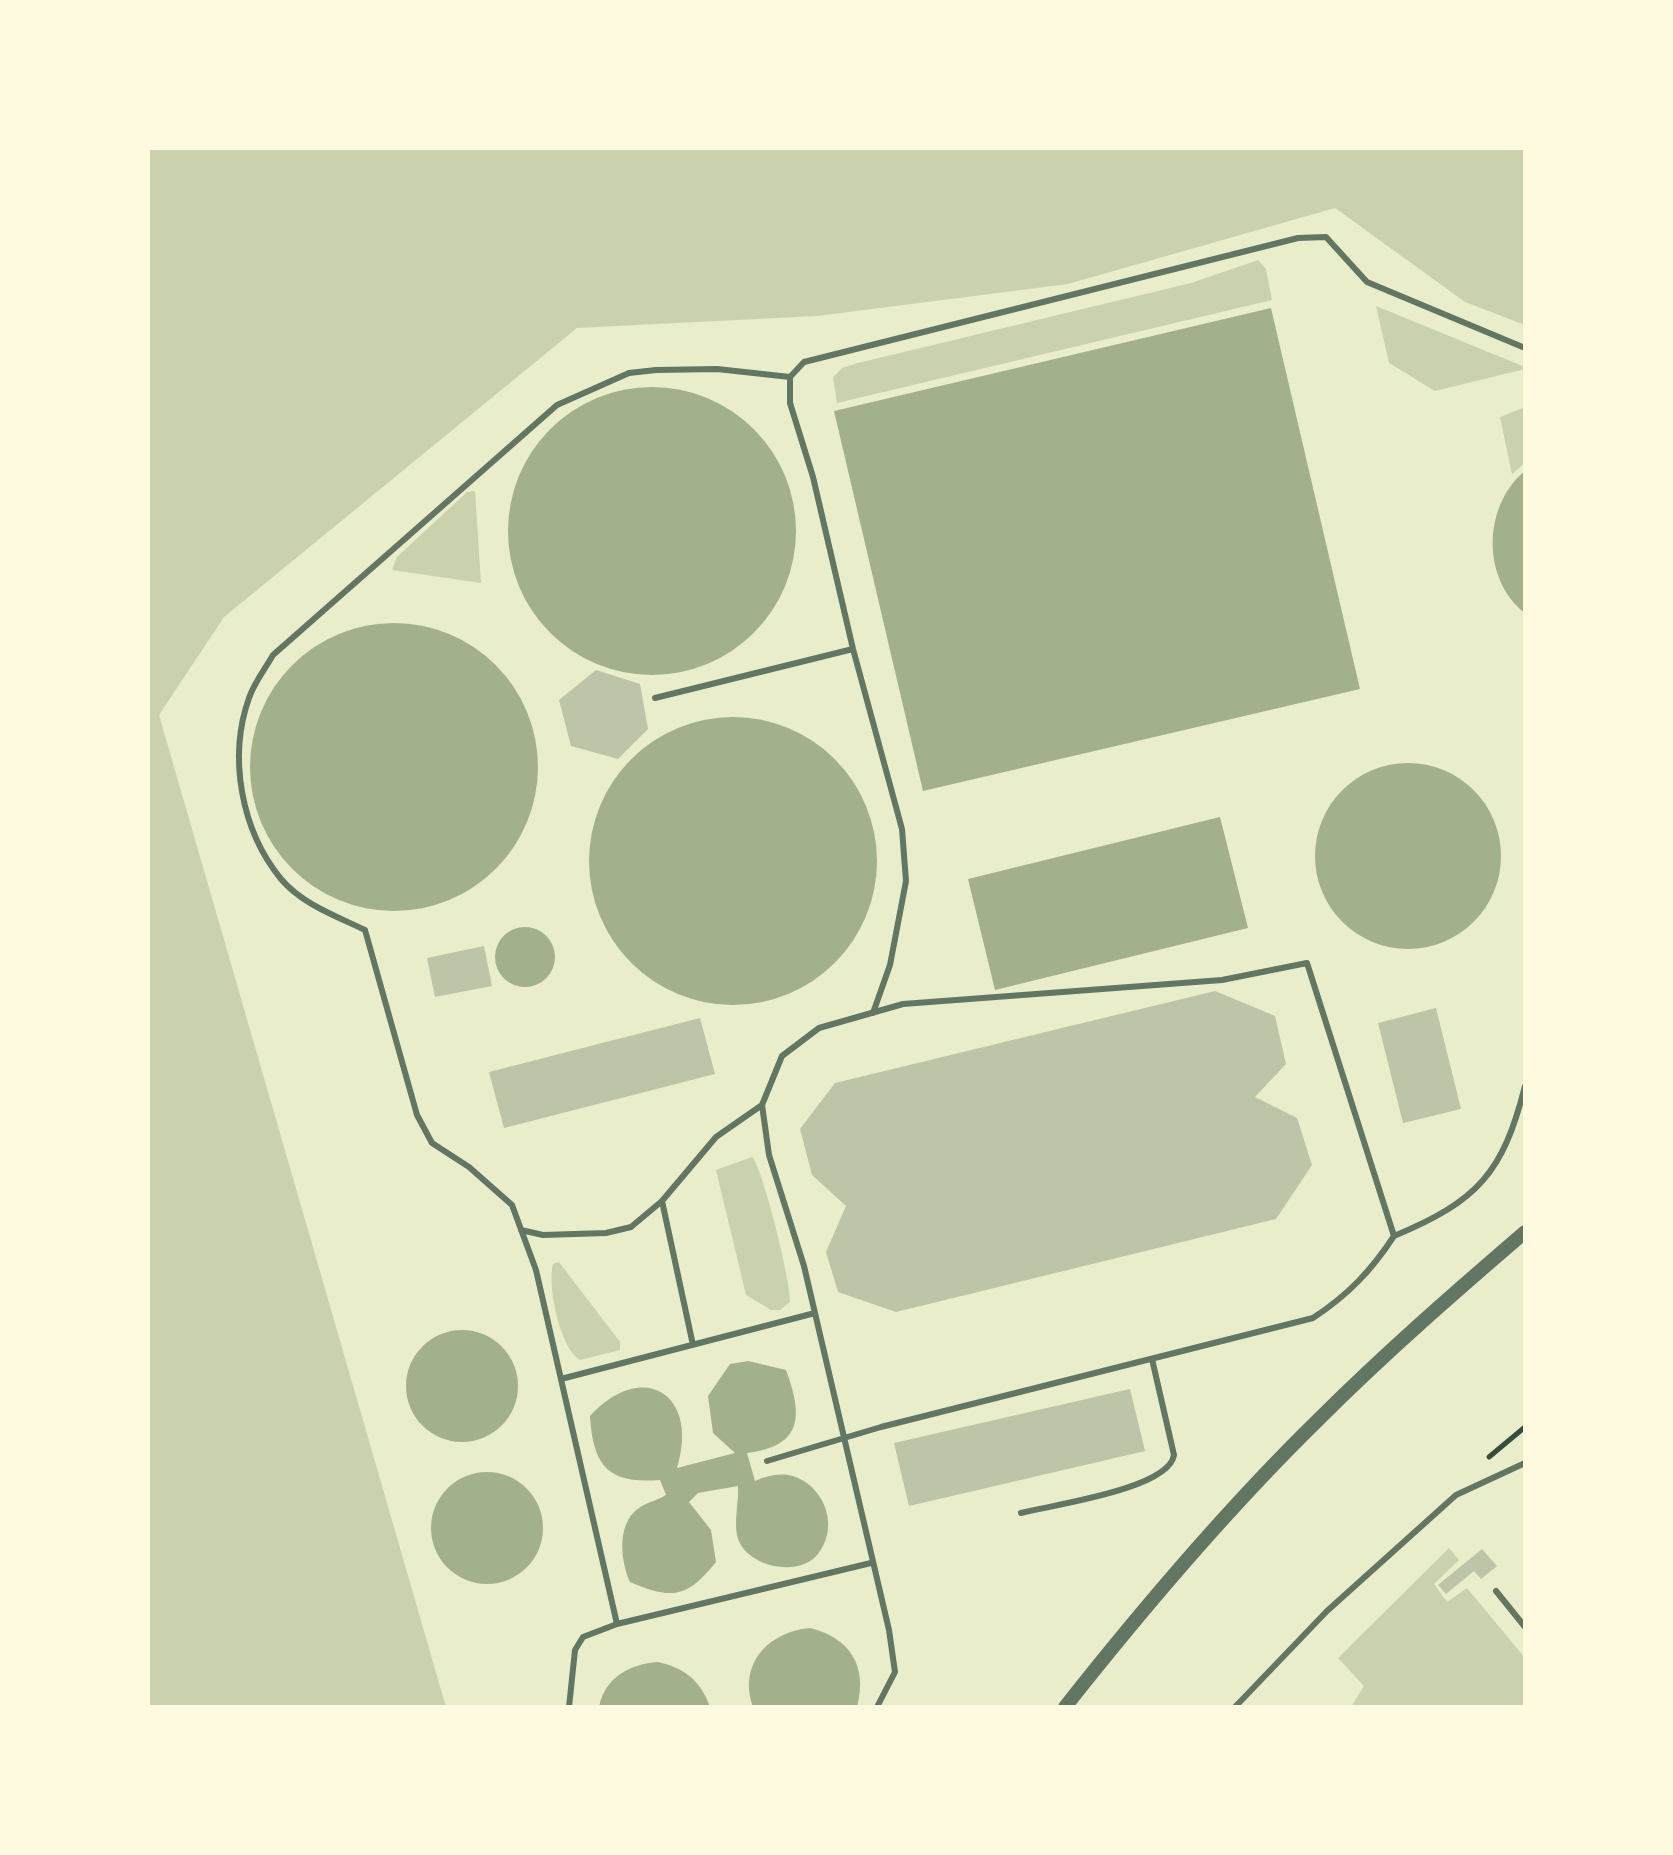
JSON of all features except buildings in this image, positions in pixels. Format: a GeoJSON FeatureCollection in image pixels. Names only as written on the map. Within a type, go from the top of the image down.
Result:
{"type":"FeatureCollection","features":[{"type":"Feature","properties":{"kind":"street"},"geometry":{"type":"LineString","coordinates":[[1065,1707],[1183,1563],[1279,1459],[1400,1342],[1525,1232]]}},
{"type":"Feature","properties":{"kind":"lane"},"geometry":{"type":"LineString","coordinates":[[873,1013],[890,965],[906,881],[902,829],[853,649],[813,477],[790,403],[790,377],[804,362],[1298,238],[1326,237],[1367,282],[1525,348]]}},
{"type":"Feature","properties":{"kind":"lane"},"geometry":{"type":"LineString","coordinates":[[617,1624],[536,1270],[512,1205],[469,1167],[432,1143],[417,1115],[365,930],[312,905],[281,880],[258,841],[242,797],[237,752],[249,697],[273,655],[557,405],[629,373],[717,369],[790,377]]}},
{"type":"Feature","properties":{"kind":"lane"},"geometry":{"type":"LineString","coordinates":[[655,698],[853,649]]}},
{"type":"Feature","properties":{"kind":"lane"},"geometry":{"type":"LineString","coordinates":[[877,1707],[895,1672],[889,1630],[804,1266],[769,1155],[762,1105],[782,1056],[819,1028],[903,1004],[1222,980],[1307,963],[1394,1236]]}},
{"type":"Feature","properties":{"kind":"lane"},"geometry":{"type":"LineString","coordinates":[[767,1461],[843,1437],[1313,1318],[1371,1272],[1394,1236],[1458,1204],[1493,1171],[1518,1115],[1525,1086]]}},
{"type":"Feature","properties":{"kind":"lane"},"geometry":{"type":"LineString","coordinates":[[521,1230],[543,1235],[606,1233],[631,1227],[662,1201],[716,1137],[762,1105]]}},
{"type":"Feature","properties":{"kind":"lane"},"geometry":{"type":"LineString","coordinates":[[662,1201],[693,1345]]}},
{"type":"Feature","properties":{"kind":"lane"},"geometry":{"type":"LineString","coordinates":[[561,1379],[815,1313]]}},
{"type":"Feature","properties":{"kind":"lane"},"geometry":{"type":"LineString","coordinates":[[1021,1513],[1134,1486],[1159,1476],[1171,1466],[1174,1455],[1152,1359]]}},
{"type":"Feature","properties":{"kind":"lane"},"geometry":{"type":"LineString","coordinates":[[1235,1707],[1327,1611],[1456,1495],[1525,1463]]}},
{"type":"Feature","properties":{"kind":"lane"},"geometry":{"type":"LineString","coordinates":[[569,1707],[575,1650],[583,1637],[617,1624],[871,1563]]}},
{"type":"Feature","properties":{"kind":"lane"},"geometry":{"type":"LineString","coordinates":[[1496,1591],[1525,1627]]}},
{"type":"Feature","properties":{"kind":"shaded area"},"geometry":{"type":"Polygon","coordinates":[[[148,148],[1525,148],[1525,325],[1465,302],[1335,208],[1068,284],[817,316],[577,328],[224,617],[159,715],[446,1707],[148,1707],[148,148]]]}},
{"type":"Feature","properties":{"kind":"shaded area"},"geometry":{"type":"Polygon","coordinates":[[[1258,260],[1266,269],[1272,300],[837,403],[833,377],[842,368],[1191,283],[1258,260]]]}},
{"type":"Feature","properties":{"kind":"shaded area"},"geometry":{"type":"Polygon","coordinates":[[[1376,306],[1525,369],[1435,391],[1389,363],[1376,306]]]}},
{"type":"Feature","properties":{"kind":"shaded area"},"geometry":{"type":"Polygon","coordinates":[[[1271,308],[1360,689],[923,791],[834,411],[1271,308]]]}},
{"type":"Feature","properties":{"kind":"shaded area"},"geometry":{"type":"Polygon","coordinates":[[[652,387],[680,390],[707,398],[732,411],[754,429],[772,451],[785,476],[793,503],[796,531],[793,559],[785,586],[772,611],[754,633],[732,651],[707,664],[680,672],[652,675],[624,672],[597,664],[572,651],[550,633],[532,611],[519,586],[511,559],[508,531],[511,503],[519,476],[532,451],[550,429],[572,411],[597,398],[624,390],[652,387]]]}},
{"type":"Feature","properties":{"kind":"shaded area"},"geometry":{"type":"Polygon","coordinates":[[[1525,407],[1525,463],[1512,474],[1500,417],[1525,407]]]}},
{"type":"Feature","properties":{"kind":"shaded area"},"geometry":{"type":"Polygon","coordinates":[[[1525,471],[1525,613],[1511,599],[1501,581],[1493,542],[1501,503],[1511,485],[1525,471]]]}},
{"type":"Feature","properties":{"kind":"shaded area"},"geometry":{"type":"Polygon","coordinates":[[[475,491],[481,583],[392,570],[397,557],[467,492],[475,491]]]}},
{"type":"Feature","properties":{"kind":"shaded area"},"geometry":{"type":"Polygon","coordinates":[[[394,623],[422,626],[449,634],[474,647],[496,665],[514,687],[527,712],[535,739],[538,767],[535,795],[527,822],[514,847],[496,869],[474,887],[449,900],[422,908],[394,911],[366,908],[339,900],[314,887],[292,869],[274,847],[261,822],[253,795],[250,767],[253,739],[261,712],[274,687],[292,665],[314,647],[339,634],[366,626],[394,623]]]}},
{"type":"Feature","properties":{"kind":"shaded area"},"geometry":{"type":"Polygon","coordinates":[[[733,717],[761,720],[788,728],[813,741],[835,759],[853,781],[866,806],[874,833],[877,861],[874,889],[866,916],[853,941],[835,963],[813,981],[788,994],[761,1002],[733,1005],[705,1002],[678,994],[653,981],[631,963],[613,941],[600,916],[592,889],[589,861],[592,833],[600,806],[613,781],[631,759],[653,741],[678,728],[705,720],[733,717]]]}},
{"type":"Feature","properties":{"kind":"shaded area"},"geometry":{"type":"Polygon","coordinates":[[[1408,763],[1444,770],[1474,790],[1494,820],[1501,856],[1494,892],[1474,922],[1444,942],[1408,949],[1372,942],[1342,922],[1322,892],[1315,856],[1322,820],[1342,790],[1372,770],[1408,763]]]}},
{"type":"Feature","properties":{"kind":"shaded area"},"geometry":{"type":"Polygon","coordinates":[[[1220,817],[1248,928],[995,990],[968,879],[1220,817]]]}},
{"type":"Feature","properties":{"kind":"shaded area"},"geometry":{"type":"Polygon","coordinates":[[[525,927],[546,936],[555,957],[546,978],[525,987],[504,978],[495,957],[504,936],[525,927]]]}},
{"type":"Feature","properties":{"kind":"shaded area"},"geometry":{"type":"Polygon","coordinates":[[[752,1157],[776,1226],[786,1274],[790,1302],[780,1310],[771,1310],[746,1295],[716,1170],[752,1157]]]}},
{"type":"Feature","properties":{"kind":"shaded area"},"geometry":{"type":"Polygon","coordinates":[[[559,1262],[620,1342],[620,1350],[580,1360],[566,1343],[552,1287],[553,1264],[559,1262]]]}},
{"type":"Feature","properties":{"kind":"shaded area"},"geometry":{"type":"Polygon","coordinates":[[[462,1330],[484,1334],[502,1346],[514,1364],[518,1386],[514,1408],[502,1426],[484,1438],[462,1442],[440,1438],[422,1426],[410,1408],[406,1386],[410,1364],[422,1346],[440,1334],[462,1330]]]}},
{"type":"Feature","properties":{"kind":"shaded area"},"geometry":{"type":"Polygon","coordinates":[[[748,1361],[786,1370],[796,1415],[794,1426],[779,1444],[747,1453],[755,1481],[768,1476],[788,1475],[801,1479],[815,1490],[828,1516],[824,1545],[809,1562],[798,1566],[772,1566],[749,1555],[741,1546],[736,1523],[738,1486],[698,1493],[689,1502],[711,1530],[716,1562],[696,1583],[678,1592],[657,1592],[630,1582],[624,1563],[624,1530],[634,1512],[666,1495],[660,1480],[628,1479],[607,1469],[595,1448],[590,1416],[610,1399],[629,1390],[646,1388],[662,1392],[673,1404],[680,1420],[682,1442],[677,1468],[735,1453],[713,1433],[708,1396],[730,1364],[748,1361]]]}},
{"type":"Feature","properties":{"kind":"shaded area"},"geometry":{"type":"Polygon","coordinates":[[[487,1472],[509,1476],[527,1488],[539,1506],[543,1528],[539,1550],[527,1568],[509,1580],[487,1584],[465,1580],[447,1568],[435,1550],[431,1528],[435,1506],[447,1488],[465,1476],[487,1472]]]}},
{"type":"Feature","properties":{"kind":"shaded area"},"geometry":{"type":"Polygon","coordinates":[[[1449,1548],[1459,1560],[1434,1584],[1447,1602],[1467,1588],[1525,1658],[1525,1707],[1351,1707],[1364,1686],[1338,1658],[1449,1548]]]}},
{"type":"Feature","properties":{"kind":"shaded area"},"geometry":{"type":"Polygon","coordinates":[[[810,1628],[836,1639],[853,1656],[860,1679],[857,1707],[753,1707],[750,1677],[760,1653],[781,1636],[810,1628]]]}},
{"type":"Feature","properties":{"kind":"shaded area"},"geometry":{"type":"Polygon","coordinates":[[[658,1662],[691,1677],[710,1707],[599,1707],[607,1688],[620,1674],[658,1662]]]}}]}
